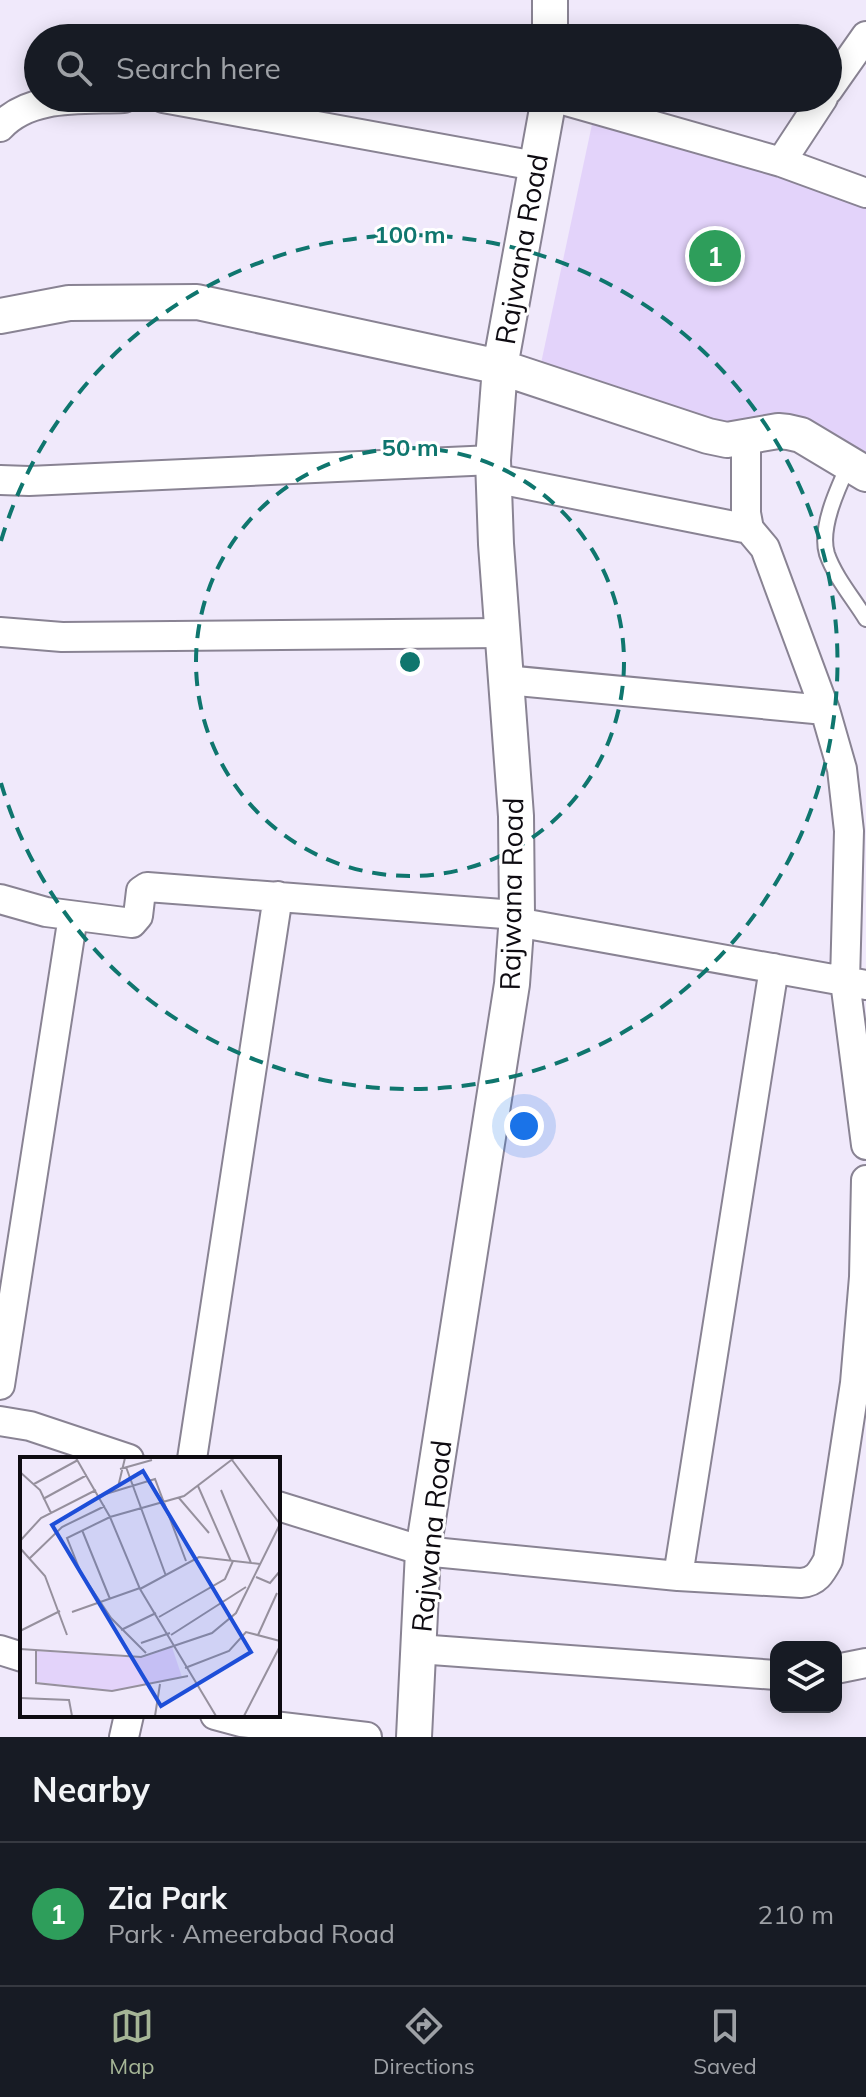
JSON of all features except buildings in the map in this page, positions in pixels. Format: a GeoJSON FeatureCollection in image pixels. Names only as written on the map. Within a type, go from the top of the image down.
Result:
{"type":"FeatureCollection","features":[{"type":"Feature","properties":{"kind":"street"},"geometry":{"type":"LineString","coordinates":[[550,0],[550,24]]}},
{"type":"Feature","properties":{"kind":"street"},"geometry":{"type":"LineString","coordinates":[[842,70],[866,36]]}},
{"type":"Feature","properties":{"kind":"street"},"geometry":{"type":"LineString","coordinates":[[0,127],[10,117],[24,111]]}},
{"type":"Feature","properties":{"kind":"street"},"geometry":{"type":"LineString","coordinates":[[240,112],[536,166]]}},
{"type":"Feature","properties":{"kind":"street","name":"Rajwana Road"},"geometry":{"type":"LineString","coordinates":[[414,1737],[423,1551],[512,984],[516,918],[516,816],[493,469],[500,367],[546,112]]}},
{"type":"Feature","properties":{"kind":"street"},"geometry":{"type":"LineString","coordinates":[[605,112],[781,162],[866,193]]}},
{"type":"Feature","properties":{"kind":"street"},"geometry":{"type":"LineString","coordinates":[[781,162],[814,112]]}},
{"type":"Feature","properties":{"kind":"street"},"geometry":{"type":"LineString","coordinates":[[0,316],[69,303],[197,302],[500,367],[708,436],[727,440],[778,431],[801,435],[858,469]]}},
{"type":"Feature","properties":{"kind":"street"},"geometry":{"type":"LineString","coordinates":[[746,438],[746,513],[749,529],[765,548],[825,710],[842,769],[849,831],[866,1145]]}},
{"type":"Feature","properties":{"kind":"street"},"geometry":{"type":"LineString","coordinates":[[0,480],[493,469],[749,529]]}},
{"type":"Feature","properties":{"kind":"street"},"geometry":{"type":"LineString","coordinates":[[0,632],[62,637],[502,633]]}},
{"type":"Feature","properties":{"kind":"street"},"geometry":{"type":"LineString","coordinates":[[506,680],[825,710]]}},
{"type":"Feature","properties":{"kind":"street"},"geometry":{"type":"LineString","coordinates":[[0,899],[46,912],[132,923],[138,916],[141,891],[147,887],[516,918],[856,983]]}},
{"type":"Feature","properties":{"kind":"street"},"geometry":{"type":"LineString","coordinates":[[192,1457],[278,896]]}},
{"type":"Feature","properties":{"kind":"street"},"geometry":{"type":"LineString","coordinates":[[0,1385],[73,916]]}},
{"type":"Feature","properties":{"kind":"street"},"geometry":{"type":"LineString","coordinates":[[678,1576],[774,968]]}},
{"type":"Feature","properties":{"kind":"street"},"geometry":{"type":"LineString","coordinates":[[280,1507],[423,1551],[678,1576],[807,1583],[815,1580],[828,1560],[855,1383],[864,1277],[866,1180]]}},
{"type":"Feature","properties":{"kind":"street"},"geometry":{"type":"LineString","coordinates":[[0,1421],[30,1426],[123,1457]]}},
{"type":"Feature","properties":{"kind":"street"},"geometry":{"type":"LineString","coordinates":[[418,1649],[770,1675]]}},
{"type":"Feature","properties":{"kind":"street"},"geometry":{"type":"LineString","coordinates":[[0,1650],[20,1656]]}},
{"type":"Feature","properties":{"kind":"street"},"geometry":{"type":"LineString","coordinates":[[842,1668],[866,1663]]}},
{"type":"Feature","properties":{"kind":"street"},"geometry":{"type":"LineString","coordinates":[[124,1737],[129,1717]]}},
{"type":"Feature","properties":{"kind":"street"},"geometry":{"type":"LineString","coordinates":[[230,1725],[367,1737]]}},
{"type":"Feature","properties":{"kind":"lane"},"geometry":{"type":"LineString","coordinates":[[858,469],[838,487],[827,524],[826,552],[866,619]]}},
{"type":"Feature","properties":{"kind":"shaded area"},"geometry":{"type":"Polygon","coordinates":[[[594,115],[866,200],[866,461],[722,431],[540,368],[594,115]]]}},
{"type":"Feature","properties":{"kind":"place","name":"Zia Park"},"geometry":{"type":"Point","coordinates":[715,256]}}]}
